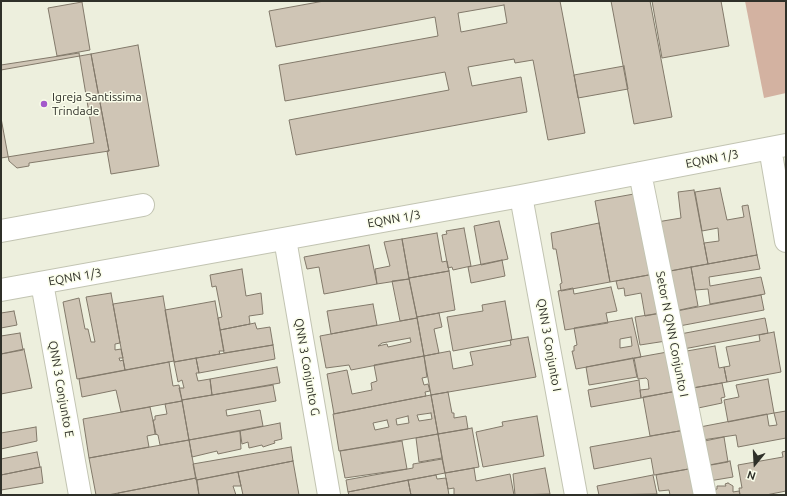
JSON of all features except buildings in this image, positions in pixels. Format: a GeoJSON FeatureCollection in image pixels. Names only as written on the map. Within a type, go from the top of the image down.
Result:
{"type":"FeatureCollection","features":[{"type":"Feature","properties":{"kind":"street","name":"EQNN 1/3"},"geometry":{"type":"LineString","coordinates":[[1,290],[521,196],[778,147]]}},
{"type":"Feature","properties":{"kind":"street"},"geometry":{"type":"LineString","coordinates":[[778,147],[786,241]]}},
{"type":"Feature","properties":{"kind":"street","name":"Setor N QNN Conjunto I"},"geometry":{"type":"LineString","coordinates":[[640,173],[705,495]]}},
{"type":"Feature","properties":{"kind":"street","name":"QNN 3 Conjunto I"},"geometry":{"type":"LineString","coordinates":[[521,196],[576,495]]}},
{"type":"Feature","properties":{"kind":"street"},"geometry":{"type":"LineString","coordinates":[[1,231],[143,205]]}},
{"type":"Feature","properties":{"kind":"street","name":"QNN 3 Conjunto G"},"geometry":{"type":"LineString","coordinates":[[285,239],[330,495]]}},
{"type":"Feature","properties":{"kind":"street","name":"QNN 3 Conjunto E"},"geometry":{"type":"LineString","coordinates":[[42,283],[80,495]]}},
{"type":"Feature","properties":{"kind":"shaded area"},"geometry":{"type":"Polygon","coordinates":[[[745,1],[786,1],[786,93],[764,98],[745,1]]]}},
{"type":"Feature","properties":{"kind":"place","name":"Igreja Santissima Trindade"},"geometry":{"type":"Point","coordinates":[44,104]}}]}
